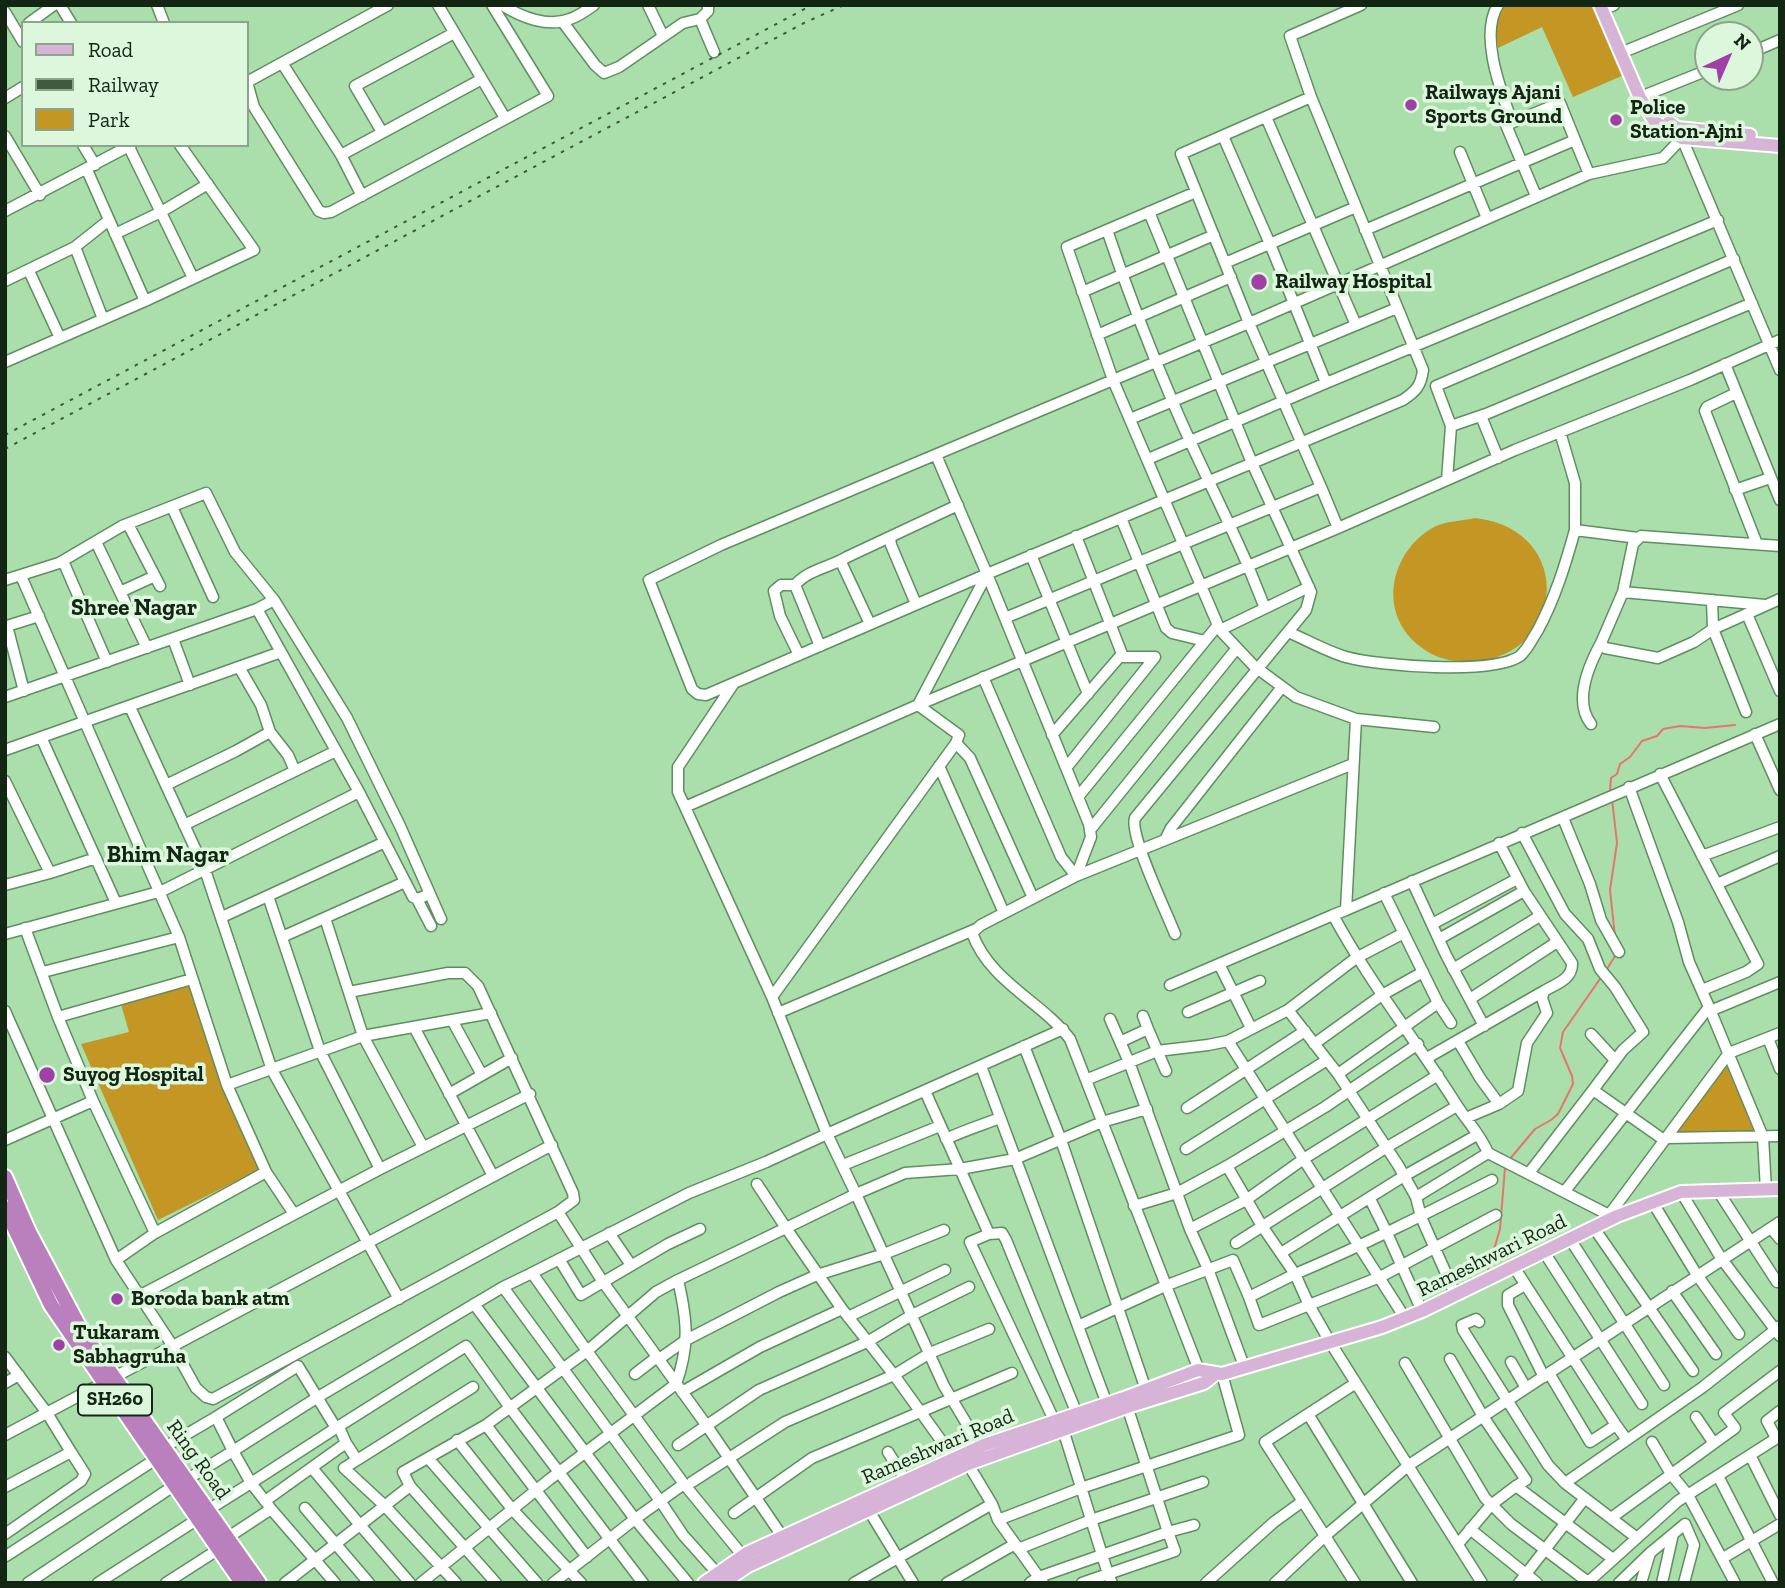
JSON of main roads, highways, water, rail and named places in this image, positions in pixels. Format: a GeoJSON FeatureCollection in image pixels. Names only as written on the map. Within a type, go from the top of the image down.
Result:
{"type":"FeatureCollection","features":[{"type":"Feature","properties":{"kind":"highway","name":"Ring Road"},"geometry":{"type":"LineString","coordinates":[[5,1177],[60,1295],[108,1380]]}},
{"type":"Feature","properties":{"kind":"highway","name":"Ring Road"},"geometry":{"type":"LineString","coordinates":[[5,1208],[11,1237],[51,1305],[108,1380],[223,1543],[259,1583]]}},
{"type":"Feature","properties":{"kind":"highway","name":"Ring Road"},"geometry":{"type":"LineString","coordinates":[[223,1543],[242,1583]]}},
{"type":"Feature","properties":{"kind":"main road"},"geometry":{"type":"LineString","coordinates":[[1608,6],[1648,94],[1662,118],[1679,133],[1780,138]]}},
{"type":"Feature","properties":{"kind":"main road"},"geometry":{"type":"LineString","coordinates":[[1608,6],[1647,113],[1656,122],[1679,133],[1780,146]]}},
{"type":"Feature","properties":{"kind":"main road","name":"Rameshwari Road"},"geometry":{"type":"LineString","coordinates":[[704,1583],[722,1580],[740,1558],[786,1542],[866,1506],[906,1481],[1107,1404],[1126,1403],[1405,1318],[1456,1296],[1609,1218],[1681,1192],[1780,1189]]}},
{"type":"Feature","properties":{"kind":"main road","name":"Rameshwari Road"},"geometry":{"type":"LineString","coordinates":[[1126,1403],[1146,1390],[1198,1370],[1213,1377]]}},
{"type":"Feature","properties":{"kind":"main road"},"geometry":{"type":"LineString","coordinates":[[1059,1423],[1126,1403]]}},
{"type":"Feature","properties":{"kind":"main road"},"geometry":{"type":"LineString","coordinates":[[866,1506],[961,1461]]}},
{"type":"Feature","properties":{"kind":"main road"},"geometry":{"type":"LineString","coordinates":[[722,1580],[786,1542]]}},
{"type":"Feature","properties":{"kind":"waterway"},"geometry":{"type":"LineString","coordinates":[[1610,791],[1611,778],[1617,774],[1620,764],[1630,757],[1642,741],[1657,736],[1663,729],[1735,725]]}},
{"type":"Feature","properties":{"kind":"waterway"},"geometry":{"type":"LineString","coordinates":[[1612,799],[1617,843],[1610,890],[1615,936]]}},
{"type":"Feature","properties":{"kind":"waterway"},"geometry":{"type":"LineString","coordinates":[[1607,969],[1615,956]]}},
{"type":"Feature","properties":{"kind":"waterway"},"geometry":{"type":"LineString","coordinates":[[1509,1160],[1535,1129],[1558,1114],[1573,1084],[1560,1048],[1563,1032],[1602,976]]}},
{"type":"Feature","properties":{"kind":"waterway"},"geometry":{"type":"LineString","coordinates":[[1488,1270],[1500,1229],[1505,1168]]}},
{"type":"Feature","properties":{"kind":"railway"},"geometry":{"type":"LineString","coordinates":[[5,435],[812,5]]}},
{"type":"Feature","properties":{"kind":"railway"},"geometry":{"type":"LineString","coordinates":[[5,449],[804,23],[844,5]]}},
{"type":"Feature","properties":{"kind":"place","name":"Railways Ajani Sports Ground"},"geometry":{"type":"Point","coordinates":[1411,105]}},
{"type":"Feature","properties":{"kind":"place","name":"Police Station-Ajni"},"geometry":{"type":"Point","coordinates":[1616,120]}},
{"type":"Feature","properties":{"kind":"place","name":"Railway Hospital"},"geometry":{"type":"Point","coordinates":[1259,282]}},
{"type":"Feature","properties":{"kind":"place","name":"Suyog Hospital"},"geometry":{"type":"Point","coordinates":[47,1075]}},
{"type":"Feature","properties":{"kind":"place","name":"Boroda bank atm"},"geometry":{"type":"Point","coordinates":[117,1299]}},
{"type":"Feature","properties":{"kind":"place","name":"Tukaram Sabhagruha"},"geometry":{"type":"Point","coordinates":[59,1345]}},
{"type":"Feature","properties":{"kind":"district","name":"Shree Nagar"},"geometry":{"type":"Point","coordinates":[134,608]}},
{"type":"Feature","properties":{"kind":"district","name":"Bhim Nagar"},"geometry":{"type":"Point","coordinates":[168,855]}}]}
